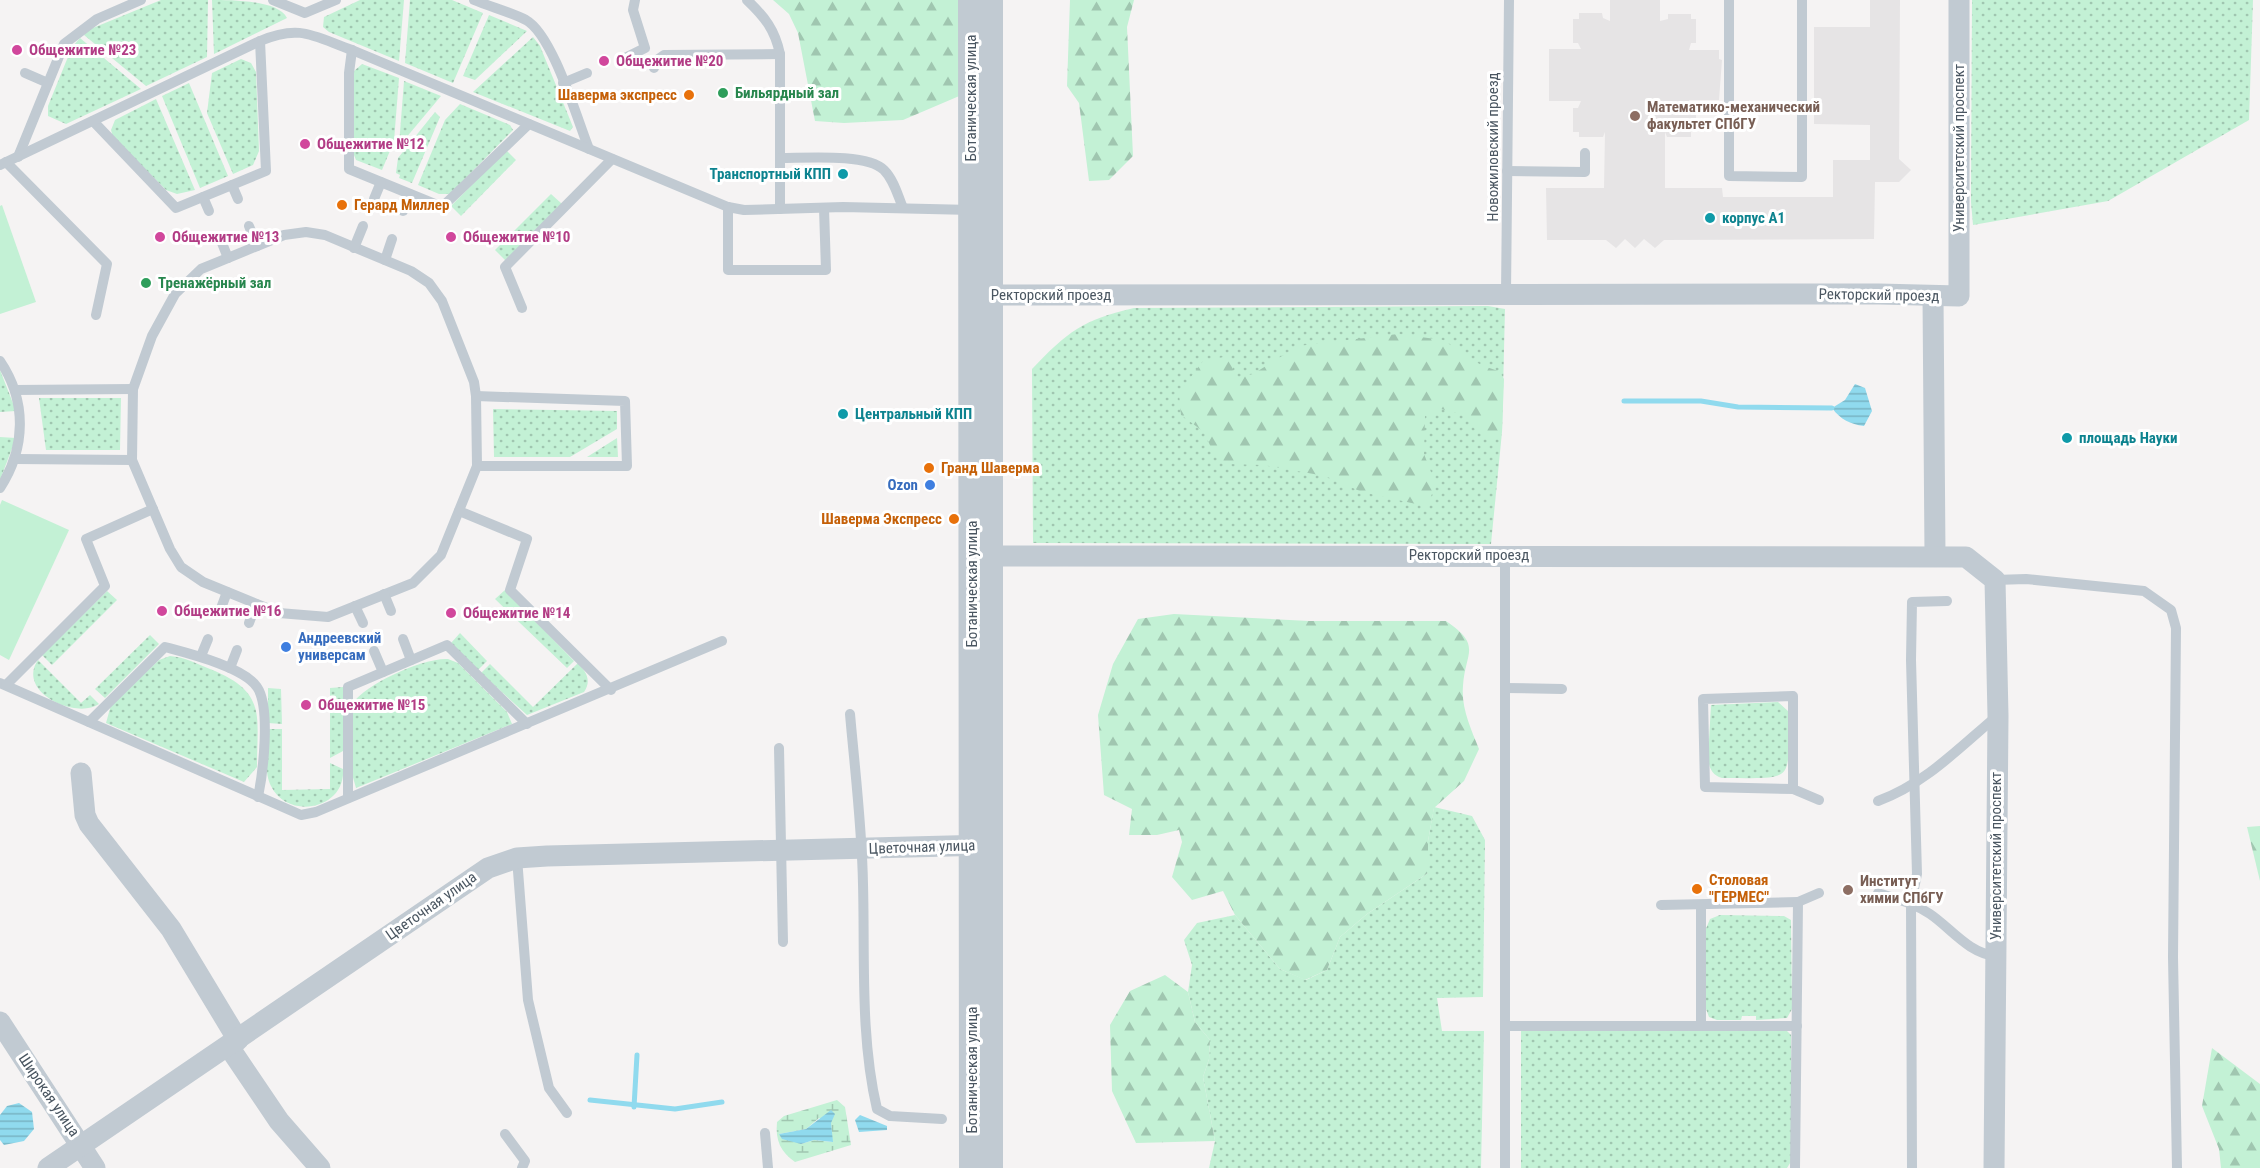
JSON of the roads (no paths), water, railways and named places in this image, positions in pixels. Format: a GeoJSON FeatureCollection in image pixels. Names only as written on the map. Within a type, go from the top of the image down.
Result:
{"type":"FeatureCollection","features":[{"type":"Feature","properties":{"kind":"street","name":"Ботаническая улица"},"geometry":{"type":"LineString","coordinates":[[971,0],[981,210]]}},
{"type":"Feature","properties":{"kind":"street","name":"Ботаническая улица"},"geometry":{"type":"LineString","coordinates":[[972,1168],[981,845],[981,210],[990,0]]}},
{"type":"Feature","properties":{"kind":"street","name":"Университетский проспект"},"geometry":{"type":"LineString","coordinates":[[1959,0],[1959,296]]}},
{"type":"Feature","properties":{"kind":"street","name":"Ректорский проезд"},"geometry":{"type":"LineString","coordinates":[[981,295],[1959,296]]}},
{"type":"Feature","properties":{"kind":"street"},"geometry":{"type":"LineString","coordinates":[[1933,296],[1935,555]]}},
{"type":"Feature","properties":{"kind":"street","name":"Ректорский проезд"},"geometry":{"type":"LineString","coordinates":[[981,556],[1935,555],[1966,557],[1995,580]]}},
{"type":"Feature","properties":{"kind":"street","name":"Университетский проспект"},"geometry":{"type":"LineString","coordinates":[[1994,1168],[1998,716],[1995,580]]}},
{"type":"Feature","properties":{"kind":"street"},"geometry":{"type":"LineString","coordinates":[[81,773],[88,824],[171,929],[279,1121],[320,1168]]}},
{"type":"Feature","properties":{"kind":"street","name":"Ботаническая улица"},"geometry":{"type":"LineString","coordinates":[[981,845],[990,1168]]}},
{"type":"Feature","properties":{"kind":"street","name":"Цветочная улица"},"geometry":{"type":"LineString","coordinates":[[48,1168],[488,868],[517,858],[981,845]]}},
{"type":"Feature","properties":{"kind":"street","name":"Широкая улица"},"geometry":{"type":"LineString","coordinates":[[0,1022],[95,1168]]}},
{"type":"Feature","properties":{"kind":"lane"},"geometry":{"type":"LineString","coordinates":[[18,157],[64,44],[97,19],[124,3],[141,0]]}},
{"type":"Feature","properties":{"kind":"lane"},"geometry":{"type":"LineString","coordinates":[[273,0],[305,13],[336,0]]}},
{"type":"Feature","properties":{"kind":"lane"},"geometry":{"type":"LineString","coordinates":[[474,0],[488,2],[528,21],[536,29],[549,46],[589,148]]}},
{"type":"Feature","properties":{"kind":"lane"},"geometry":{"type":"LineString","coordinates":[[625,58],[645,48],[633,10],[635,0]]}},
{"type":"Feature","properties":{"kind":"lane"},"geometry":{"type":"LineString","coordinates":[[747,0],[766,19],[776,35],[780,54],[780,209]]}},
{"type":"Feature","properties":{"kind":"lane","name":"Новожиловский проезд"},"geometry":{"type":"LineString","coordinates":[[1506,294],[1509,0]]}},
{"type":"Feature","properties":{"kind":"lane"},"geometry":{"type":"LineString","coordinates":[[1729,0],[1729,176],[1802,177],[1802,0]]}},
{"type":"Feature","properties":{"kind":"lane"},"geometry":{"type":"LineString","coordinates":[[301,32],[305,13]]}},
{"type":"Feature","properties":{"kind":"lane"},"geometry":{"type":"LineString","coordinates":[[96,315],[107,264],[3,164],[281,32],[301,32],[352,50],[728,207],[744,210],[903,208],[981,210]]}},
{"type":"Feature","properties":{"kind":"lane"},"geometry":{"type":"LineString","coordinates":[[93,121],[176,208],[266,171],[260,41]]}},
{"type":"Feature","properties":{"kind":"lane"},"geometry":{"type":"LineString","coordinates":[[352,50],[349,73],[349,169],[442,207],[529,124]]}},
{"type":"Feature","properties":{"kind":"lane"},"geometry":{"type":"LineString","coordinates":[[654,69],[654,62],[664,55],[780,54]]}},
{"type":"Feature","properties":{"kind":"lane"},"geometry":{"type":"LineString","coordinates":[[25,73],[48,83]]}},
{"type":"Feature","properties":{"kind":"lane"},"geometry":{"type":"LineString","coordinates":[[563,83],[587,73]]}},
{"type":"Feature","properties":{"kind":"lane"},"geometry":{"type":"LineString","coordinates":[[1508,171],[1585,172],[1585,153]]}},
{"type":"Feature","properties":{"kind":"lane"},"geometry":{"type":"LineString","coordinates":[[781,158],[867,162],[882,168],[891,180],[903,208]]}},
{"type":"Feature","properties":{"kind":"lane"},"geometry":{"type":"LineString","coordinates":[[522,308],[505,267],[612,159]]}},
{"type":"Feature","properties":{"kind":"lane"},"geometry":{"type":"LineString","coordinates":[[374,199],[381,182]]}},
{"type":"Feature","properties":{"kind":"lane"},"geometry":{"type":"LineString","coordinates":[[232,185],[238,199]]}},
{"type":"Feature","properties":{"kind":"lane"},"geometry":{"type":"LineString","coordinates":[[403,211],[410,194]]}},
{"type":"Feature","properties":{"kind":"lane"},"geometry":{"type":"LineString","coordinates":[[203,197],[209,211]]}},
{"type":"Feature","properties":{"kind":"lane"},"geometry":{"type":"LineString","coordinates":[[728,207],[728,270],[826,270],[824,208]]}},
{"type":"Feature","properties":{"kind":"lane"},"geometry":{"type":"LineString","coordinates":[[249,226],[257,246]]}},
{"type":"Feature","properties":{"kind":"lane"},"geometry":{"type":"LineString","coordinates":[[354,248],[363,226]]}},
{"type":"Feature","properties":{"kind":"lane"},"geometry":{"type":"LineString","coordinates":[[306,232],[325,235],[354,248],[411,271],[429,283],[442,301],[474,382],[477,466],[441,555],[413,583],[328,617],[305,617],[279,613],[227,592],[181,567],[132,460],[133,389],[152,336],[175,294],[201,269],[284,235],[306,232]]}},
{"type":"Feature","properties":{"kind":"lane"},"geometry":{"type":"LineString","coordinates":[[220,238],[228,258]]}},
{"type":"Feature","properties":{"kind":"lane"},"geometry":{"type":"LineString","coordinates":[[385,260],[392,239]]}},
{"type":"Feature","properties":{"kind":"lane"},"geometry":{"type":"LineString","coordinates":[[0,361],[15,390],[21,424],[15,459],[0,488]]}},
{"type":"Feature","properties":{"kind":"lane"},"geometry":{"type":"LineString","coordinates":[[15,390],[133,389]]}},
{"type":"Feature","properties":{"kind":"lane"},"geometry":{"type":"LineString","coordinates":[[476,396],[625,401],[627,466],[477,466]]}},
{"type":"Feature","properties":{"kind":"lane"},"geometry":{"type":"LineString","coordinates":[[15,459],[132,460]]}},
{"type":"Feature","properties":{"kind":"lane"},"geometry":{"type":"LineString","coordinates":[[153,509],[86,539],[105,586],[3,684],[301,815],[316,812],[611,690],[722,640]]}},
{"type":"Feature","properties":{"kind":"lane"},"geometry":{"type":"LineString","coordinates":[[459,511],[527,539],[510,590],[611,690]]}},
{"type":"Feature","properties":{"kind":"lane"},"geometry":{"type":"LineString","coordinates":[[1505,555],[1505,1168]]}},
{"type":"Feature","properties":{"kind":"lane"},"geometry":{"type":"LineString","coordinates":[[1995,580],[2026,579],[2144,591],[2171,610],[2176,628],[2173,957],[2177,1168]]}},
{"type":"Feature","properties":{"kind":"lane"},"geometry":{"type":"LineString","coordinates":[[220,611],[227,592]]}},
{"type":"Feature","properties":{"kind":"lane"},"geometry":{"type":"LineString","coordinates":[[384,594],[391,611]]}},
{"type":"Feature","properties":{"kind":"lane"},"geometry":{"type":"LineString","coordinates":[[1912,1168],[1911,903],[1917,874],[1911,660],[1912,602],[1947,601]]}},
{"type":"Feature","properties":{"kind":"lane"},"geometry":{"type":"LineString","coordinates":[[249,623],[256,604]]}},
{"type":"Feature","properties":{"kind":"lane"},"geometry":{"type":"LineString","coordinates":[[355,606],[363,624]]}},
{"type":"Feature","properties":{"kind":"lane"},"geometry":{"type":"LineString","coordinates":[[201,656],[208,639]]}},
{"type":"Feature","properties":{"kind":"lane"},"geometry":{"type":"LineString","coordinates":[[403,639],[411,660]]}},
{"type":"Feature","properties":{"kind":"lane"},"geometry":{"type":"LineString","coordinates":[[348,798],[348,687],[447,645],[527,724]]}},
{"type":"Feature","properties":{"kind":"lane"},"geometry":{"type":"LineString","coordinates":[[89,722],[165,647],[201,656],[230,668],[257,686],[263,705],[263,775],[258,797]]}},
{"type":"Feature","properties":{"kind":"lane"},"geometry":{"type":"LineString","coordinates":[[230,668],[237,650]]}},
{"type":"Feature","properties":{"kind":"lane"},"geometry":{"type":"LineString","coordinates":[[374,651],[383,672]]}},
{"type":"Feature","properties":{"kind":"lane"},"geometry":{"type":"LineString","coordinates":[[1505,688],[1562,689]]}},
{"type":"Feature","properties":{"kind":"lane"},"geometry":{"type":"LineString","coordinates":[[1793,789],[1793,696],[1703,699],[1705,788],[1793,789],[1819,800]]}},
{"type":"Feature","properties":{"kind":"lane"},"geometry":{"type":"LineString","coordinates":[[850,714],[861,849],[866,1016],[872,1090],[877,1109],[890,1116],[942,1119]]}},
{"type":"Feature","properties":{"kind":"lane"},"geometry":{"type":"LineString","coordinates":[[1878,801],[1900,793],[1915,783],[1998,716]]}},
{"type":"Feature","properties":{"kind":"lane"},"geometry":{"type":"LineString","coordinates":[[779,748],[783,942]]}},
{"type":"Feature","properties":{"kind":"lane"},"geometry":{"type":"LineString","coordinates":[[517,858],[528,1000],[549,1088],[567,1113]]}},
{"type":"Feature","properties":{"kind":"lane"},"geometry":{"type":"LineString","coordinates":[[1661,905],[1798,902],[1819,893]]}},
{"type":"Feature","properties":{"kind":"lane"},"geometry":{"type":"LineString","coordinates":[[1878,893],[1911,903],[1931,914],[1973,949],[1996,957]]}},
{"type":"Feature","properties":{"kind":"lane"},"geometry":{"type":"LineString","coordinates":[[1795,1168],[1798,902]]}},
{"type":"Feature","properties":{"kind":"lane"},"geometry":{"type":"LineString","coordinates":[[1701,905],[1701,1024]]}},
{"type":"Feature","properties":{"kind":"lane"},"geometry":{"type":"LineString","coordinates":[[1505,1026],[1701,1024],[1797,1026]]}},
{"type":"Feature","properties":{"kind":"lane"},"geometry":{"type":"LineString","coordinates":[[765,1133],[768,1168]]}},
{"type":"Feature","properties":{"kind":"lane"},"geometry":{"type":"LineString","coordinates":[[505,1134],[525,1161],[522,1168]]}},
{"type":"Feature","properties":{"kind":"water"},"geometry":{"type":"Polygon","coordinates":[[[1855,384],[1865,388],[1872,411],[1864,426],[1846,421],[1832,408],[1845,400],[1855,384]]]}},
{"type":"Feature","properties":{"kind":"water"},"geometry":{"type":"Polygon","coordinates":[[[19,1103],[32,1112],[34,1129],[24,1141],[4,1145],[0,1140],[0,1115],[7,1106],[19,1103]]]}},
{"type":"Feature","properties":{"kind":"water"},"geometry":{"type":"Polygon","coordinates":[[[831,1110],[835,1114],[831,1123],[833,1142],[814,1140],[801,1144],[782,1139],[779,1134],[806,1129],[831,1110]]]}},
{"type":"Feature","properties":{"kind":"water"},"geometry":{"type":"Polygon","coordinates":[[[860,1115],[887,1126],[887,1130],[859,1132],[855,1120],[860,1115]]]}},
{"type":"Feature","properties":{"kind":"waterway"},"geometry":{"type":"LineString","coordinates":[[1624,401],[1701,401],[1738,407],[1832,408]]}},
{"type":"Feature","properties":{"kind":"waterway"},"geometry":{"type":"LineString","coordinates":[[634,1107],[637,1055]]}},
{"type":"Feature","properties":{"kind":"waterway"},"geometry":{"type":"LineString","coordinates":[[590,1100],[675,1109],[722,1102]]}},
{"type":"Feature","properties":{"kind":"place","name":"Общежитие №23"},"geometry":{"type":"Point","coordinates":[17,50]}},
{"type":"Feature","properties":{"kind":"place","name":"Общежитие №20"},"geometry":{"type":"Point","coordinates":[604,61]}},
{"type":"Feature","properties":{"kind":"place","name":"Бильярдный зал"},"geometry":{"type":"Point","coordinates":[723,93]}},
{"type":"Feature","properties":{"kind":"place","name":"Шаверма экспресс"},"geometry":{"type":"Point","coordinates":[689,95]}},
{"type":"Feature","properties":{"kind":"place","name":"Математико-механический факультет СПбГУ"},"geometry":{"type":"Point","coordinates":[1635,116]}},
{"type":"Feature","properties":{"kind":"place","name":"Общежитие №12"},"geometry":{"type":"Point","coordinates":[305,144]}},
{"type":"Feature","properties":{"kind":"place","name":"Транспортный КПП"},"geometry":{"type":"Point","coordinates":[843,174]}},
{"type":"Feature","properties":{"kind":"place","name":"Герард Миллер"},"geometry":{"type":"Point","coordinates":[342,205]}},
{"type":"Feature","properties":{"kind":"place","name":"корпус А1"},"geometry":{"type":"Point","coordinates":[1710,218]}},
{"type":"Feature","properties":{"kind":"place","name":"Общежитие №13"},"geometry":{"type":"Point","coordinates":[160,237]}},
{"type":"Feature","properties":{"kind":"place","name":"Общежитие №10"},"geometry":{"type":"Point","coordinates":[451,237]}},
{"type":"Feature","properties":{"kind":"place","name":"Тренажёрный зал"},"geometry":{"type":"Point","coordinates":[146,283]}},
{"type":"Feature","properties":{"kind":"place","name":"Центральный КПП"},"geometry":{"type":"Point","coordinates":[843,414]}},
{"type":"Feature","properties":{"kind":"place","name":"площадь Науки"},"geometry":{"type":"Point","coordinates":[2067,438]}},
{"type":"Feature","properties":{"kind":"place","name":"Гранд Шаверма"},"geometry":{"type":"Point","coordinates":[929,468]}},
{"type":"Feature","properties":{"kind":"place","name":"Ozon"},"geometry":{"type":"Point","coordinates":[930,485]}},
{"type":"Feature","properties":{"kind":"place","name":"Шаверма Экспресс"},"geometry":{"type":"Point","coordinates":[954,519]}},
{"type":"Feature","properties":{"kind":"place","name":"Общежитие №16"},"geometry":{"type":"Point","coordinates":[162,611]}},
{"type":"Feature","properties":{"kind":"place","name":"Общежитие №14"},"geometry":{"type":"Point","coordinates":[451,613]}},
{"type":"Feature","properties":{"kind":"place","name":"Андреевский универсам"},"geometry":{"type":"Point","coordinates":[286,647]}},
{"type":"Feature","properties":{"kind":"place","name":"Общежитие №15"},"geometry":{"type":"Point","coordinates":[306,705]}},
{"type":"Feature","properties":{"kind":"place","name":"Столовая \"ГЕРМЕС\""},"geometry":{"type":"Point","coordinates":[1697,889]}},
{"type":"Feature","properties":{"kind":"place","name":"Институт химии СПбГУ"},"geometry":{"type":"Point","coordinates":[1848,890]}}]}
